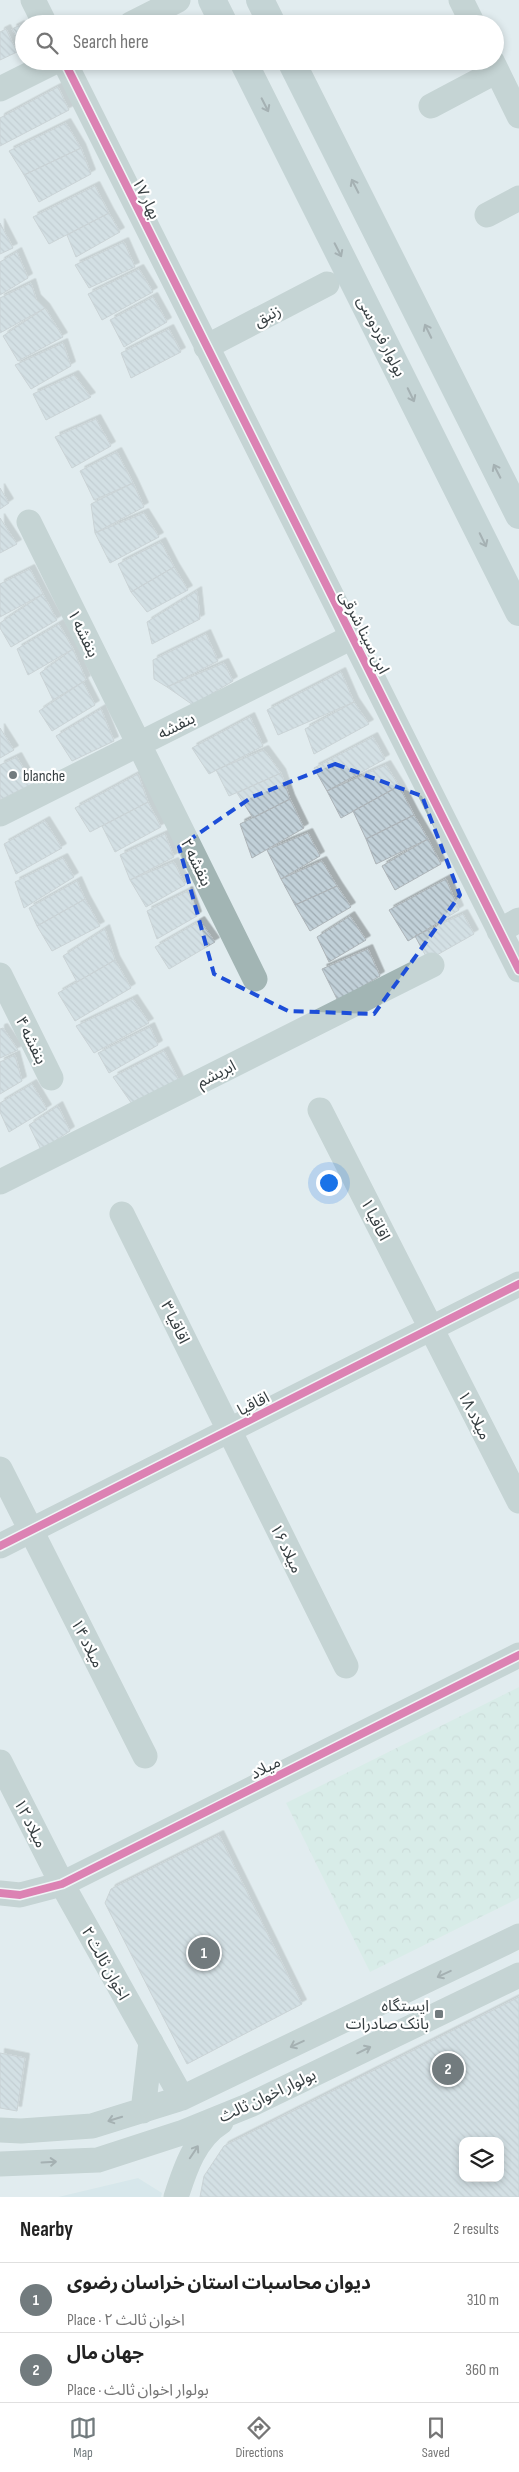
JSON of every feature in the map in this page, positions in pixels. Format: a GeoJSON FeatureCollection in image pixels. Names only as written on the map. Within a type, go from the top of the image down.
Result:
{"type":"FeatureCollection","features":[{"type":"Feature","properties":{"kind":"main road"},"geometry":{"type":"LineString","coordinates":[[212,0],[220,15]]}},
{"type":"Feature","properties":{"kind":"main road"},"geometry":{"type":"LineString","coordinates":[[260,0],[268,15]]}},
{"type":"Feature","properties":{"kind":"main road","name":"بولوار فردوسی"},"geometry":{"type":"LineString","coordinates":[[248,70],[519,612]]}},
{"type":"Feature","properties":{"kind":"main road"},"geometry":{"type":"LineString","coordinates":[[296,70],[519,515]]}},
{"type":"Feature","properties":{"kind":"street"},"geometry":{"type":"LineString","coordinates":[[32,0],[40,15]]}},
{"type":"Feature","properties":{"kind":"street"},"geometry":{"type":"LineString","coordinates":[[149,15],[178,0]]}},
{"type":"Feature","properties":{"kind":"street"},"geometry":{"type":"LineString","coordinates":[[461,0],[468,15]]}},
{"type":"Feature","properties":{"kind":"street"},"geometry":{"type":"LineString","coordinates":[[0,90],[39,70]]}},
{"type":"Feature","properties":{"kind":"street","name":"بهار ۱۷"},"geometry":{"type":"LineString","coordinates":[[68,70],[206,346]]}},
{"type":"Feature","properties":{"kind":"street"},"geometry":{"type":"LineString","coordinates":[[431,106],[488,70]]}},
{"type":"Feature","properties":{"kind":"street"},"geometry":{"type":"LineString","coordinates":[[496,70],[519,116]]}},
{"type":"Feature","properties":{"kind":"street"},"geometry":{"type":"LineString","coordinates":[[487,215],[519,198]]}},
{"type":"Feature","properties":{"kind":"street","name":"زنبق"},"geometry":{"type":"LineString","coordinates":[[206,346],[327,284]]}},
{"type":"Feature","properties":{"kind":"street","name":"ابن سینا شرقی"},"geometry":{"type":"LineString","coordinates":[[206,346],[352,637],[509,925],[519,970]]}},
{"type":"Feature","properties":{"kind":"street","name":"بنفشه ۱"},"geometry":{"type":"LineString","coordinates":[[29,522],[139,744]]}},
{"type":"Feature","properties":{"kind":"street","name":"بنفشه"},"geometry":{"type":"LineString","coordinates":[[0,814],[352,637]]}},
{"type":"Feature","properties":{"kind":"street","name":"بنفشه ۲"},"geometry":{"type":"LineString","coordinates":[[139,744],[255,979]]}},
{"type":"Feature","properties":{"kind":"street","name":"ابریشم"},"geometry":{"type":"LineString","coordinates":[[0,1182],[432,964]]}},
{"type":"Feature","properties":{"kind":"street","name":"بنفشه ۴"},"geometry":{"type":"LineString","coordinates":[[0,975],[50,1078]]}},
{"type":"Feature","properties":{"kind":"street","name":"اقاقیا ۱"},"geometry":{"type":"LineString","coordinates":[[320,1110],[431,1328]]}},
{"type":"Feature","properties":{"kind":"street","name":"اقاقیا ۳"},"geometry":{"type":"LineString","coordinates":[[122,1214],[229,1430]]}},
{"type":"Feature","properties":{"kind":"street","name":"اقاقیا"},"geometry":{"type":"LineString","coordinates":[[0,1546],[519,1284]]}},
{"type":"Feature","properties":{"kind":"street","name":"میلاد ۱۸"},"geometry":{"type":"LineString","coordinates":[[431,1328],[519,1501]]}},
{"type":"Feature","properties":{"kind":"street","name":"میلاد ۱۶"},"geometry":{"type":"LineString","coordinates":[[229,1430],[346,1666]]}},
{"type":"Feature","properties":{"kind":"street","name":"میلاد ۱۴"},"geometry":{"type":"LineString","coordinates":[[0,1469],[144,1756]]}},
{"type":"Feature","properties":{"kind":"street","name":"میلاد"},"geometry":{"type":"LineString","coordinates":[[10,1894],[62,1884],[519,1655]]}},
{"type":"Feature","properties":{"kind":"street","name":"میلاد ۱۲"},"geometry":{"type":"LineString","coordinates":[[0,1762],[62,1884]]}},
{"type":"Feature","properties":{"kind":"street","name":"اخوان ثالث ۲"},"geometry":{"type":"LineString","coordinates":[[62,1884],[182,2098]]}},
{"type":"Feature","properties":{"kind":"street"},"geometry":{"type":"LineString","coordinates":[[0,2130],[21,2131],[92,2126],[182,2098],[469,1962],[519,1936]]}},
{"type":"Feature","properties":{"kind":"street"},"geometry":{"type":"LineString","coordinates":[[469,1962],[485,1992]]}},
{"type":"Feature","properties":{"kind":"street","name":"بولوار اخوان ثالث"},"geometry":{"type":"LineString","coordinates":[[0,2164],[98,2160],[181,2133],[250,2105],[519,1975]]}},
{"type":"Feature","properties":{"kind":"street"},"geometry":{"type":"LineString","coordinates":[[143,2111],[151,2042]]}},
{"type":"Feature","properties":{"kind":"street"},"geometry":{"type":"LineString","coordinates":[[176,2197],[188,2161],[209,2129],[250,2105]]}},
{"type":"Feature","properties":{"kind":"highlighted area"},"geometry":{"type":"Polygon","coordinates":[[[335,764],[422,796],[460,895],[374,1014],[288,1011],[214,974],[179,847],[252,797],[335,764]]]}},
{"type":"Feature","properties":{"kind":"shaded area"},"geometry":{"type":"Polygon","coordinates":[[[138,2178],[162,2193],[161,2197],[58,2197],[138,2178]]]}},
{"type":"Feature","properties":{"kind":"green space"},"geometry":{"type":"Polygon","coordinates":[[[519,1687],[519,1898],[370,1972],[286,1803],[519,1687]]]}},
{"type":"Feature","properties":{"kind":"building"},"geometry":{"type":"Polygon","coordinates":[[[6,29],[15,48],[15,53],[0,60],[0,32],[6,29]]]}},
{"type":"Feature","properties":{"kind":"building"},"geometry":{"type":"Polygon","coordinates":[[[58,87],[69,110],[0,146],[0,118],[58,87]]]}},
{"type":"Feature","properties":{"kind":"building"},"geometry":{"type":"Polygon","coordinates":[[[66,123],[81,148],[24,175],[9,151],[66,123]]]}},
{"type":"Feature","properties":{"kind":"building"},"geometry":{"type":"Polygon","coordinates":[[[81,148],[91,174],[39,202],[24,175],[81,148]]]}},
{"type":"Feature","properties":{"kind":"building"},"geometry":{"type":"Polygon","coordinates":[[[95,186],[109,213],[49,244],[33,217],[95,186]]]}},
{"type":"Feature","properties":{"kind":"building"},"geometry":{"type":"Polygon","coordinates":[[[109,213],[120,232],[76,257],[67,235],[109,213]]]}},
{"type":"Feature","properties":{"kind":"building"},"geometry":{"type":"Polygon","coordinates":[[[0,223],[13,248],[0,254],[0,223]]]}},
{"type":"Feature","properties":{"kind":"building"},"geometry":{"type":"Polygon","coordinates":[[[124,242],[135,267],[89,288],[75,265],[124,242]]]}},
{"type":"Feature","properties":{"kind":"building"},"geometry":{"type":"Polygon","coordinates":[[[17,252],[28,278],[0,295],[0,262],[17,252]]]}},
{"type":"Feature","properties":{"kind":"building"},"geometry":{"type":"Polygon","coordinates":[[[139,269],[153,292],[102,320],[88,294],[139,269]]]}},
{"type":"Feature","properties":{"kind":"building"},"geometry":{"type":"Polygon","coordinates":[[[31,283],[36,299],[45,308],[0,333],[0,298],[31,283]]]}},
{"type":"Feature","properties":{"kind":"building"},"geometry":{"type":"Polygon","coordinates":[[[153,297],[167,322],[124,347],[110,320],[153,297]]]}},
{"type":"Feature","properties":{"kind":"building"},"geometry":{"type":"Polygon","coordinates":[[[45,308],[63,337],[18,361],[3,336],[45,308]]]}},
{"type":"Feature","properties":{"kind":"building"},"geometry":{"type":"Polygon","coordinates":[[[169,329],[181,352],[131,378],[121,353],[169,329]]]}},
{"type":"Feature","properties":{"kind":"building"},"geometry":{"type":"Polygon","coordinates":[[[63,343],[71,366],[31,389],[15,365],[63,343]]]}},
{"type":"Feature","properties":{"kind":"building"},"geometry":{"type":"Polygon","coordinates":[[[74,375],[91,397],[46,420],[33,394],[74,375]]]}},
{"type":"Feature","properties":{"kind":"building"},"geometry":{"type":"Polygon","coordinates":[[[96,419],[111,446],[72,468],[55,437],[96,419]]]}},
{"type":"Feature","properties":{"kind":"building"},"geometry":{"type":"Polygon","coordinates":[[[117,452],[133,483],[94,500],[80,471],[117,452]]]}},
{"type":"Feature","properties":{"kind":"building"},"geometry":{"type":"Polygon","coordinates":[[[133,483],[144,507],[95,533],[91,504],[133,483]]]}},
{"type":"Feature","properties":{"kind":"building"},"geometry":{"type":"Polygon","coordinates":[[[0,488],[9,503],[0,509],[0,488]]]}},
{"type":"Feature","properties":{"kind":"building"},"geometry":{"type":"Polygon","coordinates":[[[144,513],[159,537],[110,563],[95,533],[144,513]]]}},
{"type":"Feature","properties":{"kind":"building"},"geometry":{"type":"Polygon","coordinates":[[[0,518],[17,544],[0,553],[0,518]]]}},
{"type":"Feature","properties":{"kind":"building"},"geometry":{"type":"Polygon","coordinates":[[[161,542],[174,567],[131,592],[118,564],[161,542]]]}},
{"type":"Feature","properties":{"kind":"building"},"geometry":{"type":"Polygon","coordinates":[[[174,567],[188,590],[147,612],[131,592],[174,567]]]}},
{"type":"Feature","properties":{"kind":"building"},"geometry":{"type":"Polygon","coordinates":[[[30,569],[43,594],[0,617],[0,584],[30,569]]]}},
{"type":"Feature","properties":{"kind":"building"},"geometry":{"type":"Polygon","coordinates":[[[197,591],[200,619],[152,644],[147,622],[197,591]]]}},
{"type":"Feature","properties":{"kind":"building"},"geometry":{"type":"Polygon","coordinates":[[[43,594],[57,620],[11,647],[0,628],[0,623],[43,594]]]}},
{"type":"Feature","properties":{"kind":"building"},"geometry":{"type":"Polygon","coordinates":[[[59,624],[73,649],[28,675],[17,649],[59,624]]]}},
{"type":"Feature","properties":{"kind":"building"},"geometry":{"type":"Polygon","coordinates":[[[206,634],[218,661],[167,687],[154,679],[153,660],[206,634]]]}},
{"type":"Feature","properties":{"kind":"building"},"geometry":{"type":"Polygon","coordinates":[[[73,649],[86,680],[53,700],[40,673],[73,649]]]}},
{"type":"Feature","properties":{"kind":"building"},"geometry":{"type":"Polygon","coordinates":[[[224,663],[233,681],[193,705],[167,687],[224,663]]]}},
{"type":"Feature","properties":{"kind":"building"},"geometry":{"type":"Polygon","coordinates":[[[341,672],[354,702],[278,735],[267,710],[341,672]]]}},
{"type":"Feature","properties":{"kind":"building"},"geometry":{"type":"Polygon","coordinates":[[[83,682],[95,705],[52,731],[39,711],[83,682]]]}},
{"type":"Feature","properties":{"kind":"building"},"geometry":{"type":"Polygon","coordinates":[[[354,702],[369,724],[314,754],[305,729],[354,702]]]}},
{"type":"Feature","properties":{"kind":"building"},"geometry":{"type":"Polygon","coordinates":[[[101,709],[114,741],[72,761],[56,736],[101,709]]]}},
{"type":"Feature","properties":{"kind":"building"},"geometry":{"type":"Polygon","coordinates":[[[250,717],[263,746],[209,774],[192,748],[250,717]]]}},
{"type":"Feature","properties":{"kind":"building"},"geometry":{"type":"Polygon","coordinates":[[[0,728],[14,750],[0,758],[0,728]]]}},
{"type":"Feature","properties":{"kind":"building"},"geometry":{"type":"Polygon","coordinates":[[[373,737],[385,759],[327,791],[314,768],[373,737]]]}},
{"type":"Feature","properties":{"kind":"building"},"geometry":{"type":"Polygon","coordinates":[[[264,750],[281,773],[229,796],[216,770],[264,750]]]}},
{"type":"Feature","properties":{"kind":"building","name":"blanche"},"geometry":{"type":"Polygon","coordinates":[[[17,757],[32,784],[0,800],[0,765],[17,757]]]}},
{"type":"Feature","properties":{"kind":"building"},"geometry":{"type":"Polygon","coordinates":[[[386,765],[399,786],[341,818],[327,791],[386,765]]]}},
{"type":"Feature","properties":{"kind":"building"},"geometry":{"type":"Polygon","coordinates":[[[281,773],[290,799],[253,818],[237,793],[281,773]]]}},
{"type":"Feature","properties":{"kind":"building"},"geometry":{"type":"Polygon","coordinates":[[[138,774],[148,802],[90,832],[75,808],[138,774]]]}},
{"type":"Feature","properties":{"kind":"building"},"geometry":{"type":"Polygon","coordinates":[[[399,786],[414,815],[366,839],[353,811],[399,786]]]}},
{"type":"Feature","properties":{"kind":"building"},"geometry":{"type":"Polygon","coordinates":[[[290,799],[304,828],[252,858],[240,824],[290,799]]]}},
{"type":"Feature","properties":{"kind":"building"},"geometry":{"type":"Polygon","coordinates":[[[148,802],[161,827],[115,852],[102,826],[148,802]]]}},
{"type":"Feature","properties":{"kind":"building"},"geometry":{"type":"Polygon","coordinates":[[[414,815],[428,839],[376,864],[366,839],[414,815]]]}},
{"type":"Feature","properties":{"kind":"building"},"geometry":{"type":"Polygon","coordinates":[[[45,821],[62,848],[16,874],[4,844],[45,821]]]}},
{"type":"Feature","properties":{"kind":"building"},"geometry":{"type":"Polygon","coordinates":[[[308,833],[320,856],[281,879],[267,850],[308,833]]]}},
{"type":"Feature","properties":{"kind":"building"},"geometry":{"type":"Polygon","coordinates":[[[165,834],[174,857],[130,880],[120,855],[165,834]]]}},
{"type":"Feature","properties":{"kind":"building"},"geometry":{"type":"Polygon","coordinates":[[[428,839],[441,864],[395,890],[382,866],[428,839]]]}},
{"type":"Feature","properties":{"kind":"building"},"geometry":{"type":"Polygon","coordinates":[[[63,858],[74,877],[24,908],[15,882],[63,858]]]}},
{"type":"Feature","properties":{"kind":"building"},"geometry":{"type":"Polygon","coordinates":[[[322,861],[337,886],[295,905],[281,879],[322,861]]]}},
{"type":"Feature","properties":{"kind":"building"},"geometry":{"type":"Polygon","coordinates":[[[174,862],[185,885],[146,907],[130,880],[174,862]]]}},
{"type":"Feature","properties":{"kind":"building"},"geometry":{"type":"Polygon","coordinates":[[[446,879],[459,910],[408,941],[389,910],[446,879]]]}},
{"type":"Feature","properties":{"kind":"building"},"geometry":{"type":"Polygon","coordinates":[[[77,881],[85,899],[37,926],[29,908],[77,881]]]}},
{"type":"Feature","properties":{"kind":"building"},"geometry":{"type":"Polygon","coordinates":[[[337,886],[351,907],[310,931],[295,905],[337,886]]]}},
{"type":"Feature","properties":{"kind":"building"},"geometry":{"type":"Polygon","coordinates":[[[188,891],[197,916],[157,939],[147,911],[188,891]]]}},
{"type":"Feature","properties":{"kind":"building"},"geometry":{"type":"Polygon","coordinates":[[[85,899],[100,926],[52,951],[37,926],[85,899]]]}},
{"type":"Feature","properties":{"kind":"building"},"geometry":{"type":"Polygon","coordinates":[[[463,914],[474,934],[428,960],[415,936],[463,914]]]}},
{"type":"Feature","properties":{"kind":"building"},"geometry":{"type":"Polygon","coordinates":[[[350,916],[366,940],[329,962],[317,937],[350,916]]]}},
{"type":"Feature","properties":{"kind":"building"},"geometry":{"type":"Polygon","coordinates":[[[200,921],[215,942],[169,969],[155,947],[200,921]]]}},
{"type":"Feature","properties":{"kind":"building"},"geometry":{"type":"Polygon","coordinates":[[[105,929],[115,960],[77,982],[63,956],[105,929]]]}},
{"type":"Feature","properties":{"kind":"building"},"geometry":{"type":"Polygon","coordinates":[[[368,949],[380,976],[338,1001],[322,969],[368,949]]]}},
{"type":"Feature","properties":{"kind":"building"},"geometry":{"type":"Polygon","coordinates":[[[115,960],[131,988],[75,1021],[58,993],[115,960]]]}},
{"type":"Feature","properties":{"kind":"building"},"geometry":{"type":"Polygon","coordinates":[[[133,999],[149,1023],[94,1053],[76,1026],[133,999]]]}},
{"type":"Feature","properties":{"kind":"building"},"geometry":{"type":"Polygon","coordinates":[[[150,1027],[158,1045],[109,1073],[98,1053],[150,1027]]]}},
{"type":"Feature","properties":{"kind":"building"},"geometry":{"type":"Polygon","coordinates":[[[3,1028],[18,1050],[0,1058],[0,1029],[3,1028]]]}},
{"type":"Feature","properties":{"kind":"building"},"geometry":{"type":"Polygon","coordinates":[[[164,1051],[179,1081],[132,1104],[113,1077],[164,1051]]]}},
{"type":"Feature","properties":{"kind":"building"},"geometry":{"type":"Polygon","coordinates":[[[15,1055],[22,1081],[0,1094],[0,1062],[15,1055]]]}},
{"type":"Feature","properties":{"kind":"building"},"geometry":{"type":"Polygon","coordinates":[[[32,1084],[47,1109],[9,1132],[0,1112],[0,1103],[32,1084]]]}},
{"type":"Feature","properties":{"kind":"building"},"geometry":{"type":"Polygon","coordinates":[[[58,1106],[70,1131],[41,1150],[29,1125],[58,1106]]]}},
{"type":"Feature","properties":{"kind":"building"},"geometry":{"type":"Polygon","coordinates":[[[219,1835],[302,2004],[187,2064],[105,1903],[111,1889],[219,1835]]]}},
{"type":"Feature","properties":{"kind":"building"},"geometry":{"type":"Polygon","coordinates":[[[519,1997],[519,2197],[200,2197],[204,2176],[224,2146],[519,1997]]]}},
{"type":"Feature","properties":{"kind":"building"},"geometry":{"type":"Polygon","coordinates":[[[0,2053],[25,2058],[17,2111],[0,2108],[0,2053]]]}},
{"type":"Feature","properties":{"kind":"cycle path"},"geometry":{"type":"LineString","coordinates":[[69,70],[519,970]]}},
{"type":"Feature","properties":{"kind":"cycle path"},"geometry":{"type":"LineString","coordinates":[[0,1546],[519,1284]]}},
{"type":"Feature","properties":{"kind":"cycle path"},"geometry":{"type":"LineString","coordinates":[[0,1893],[20,1895],[62,1884],[519,1655]]}},
{"type":"Feature","properties":{"kind":"place","name":"blanche"},"geometry":{"type":"Point","coordinates":[13,775]}},
{"type":"Feature","properties":{"kind":"place","name":"دیوان محاسبات استان خراسان رضوی"},"geometry":{"type":"Point","coordinates":[204,1953]}},
{"type":"Feature","properties":{"kind":"place","name":"ایستگاه بانک صادرات"},"geometry":{"type":"Point","coordinates":[439,2014]}},
{"type":"Feature","properties":{"kind":"place","name":"جهان مال"},"geometry":{"type":"Point","coordinates":[448,2069]}}]}
